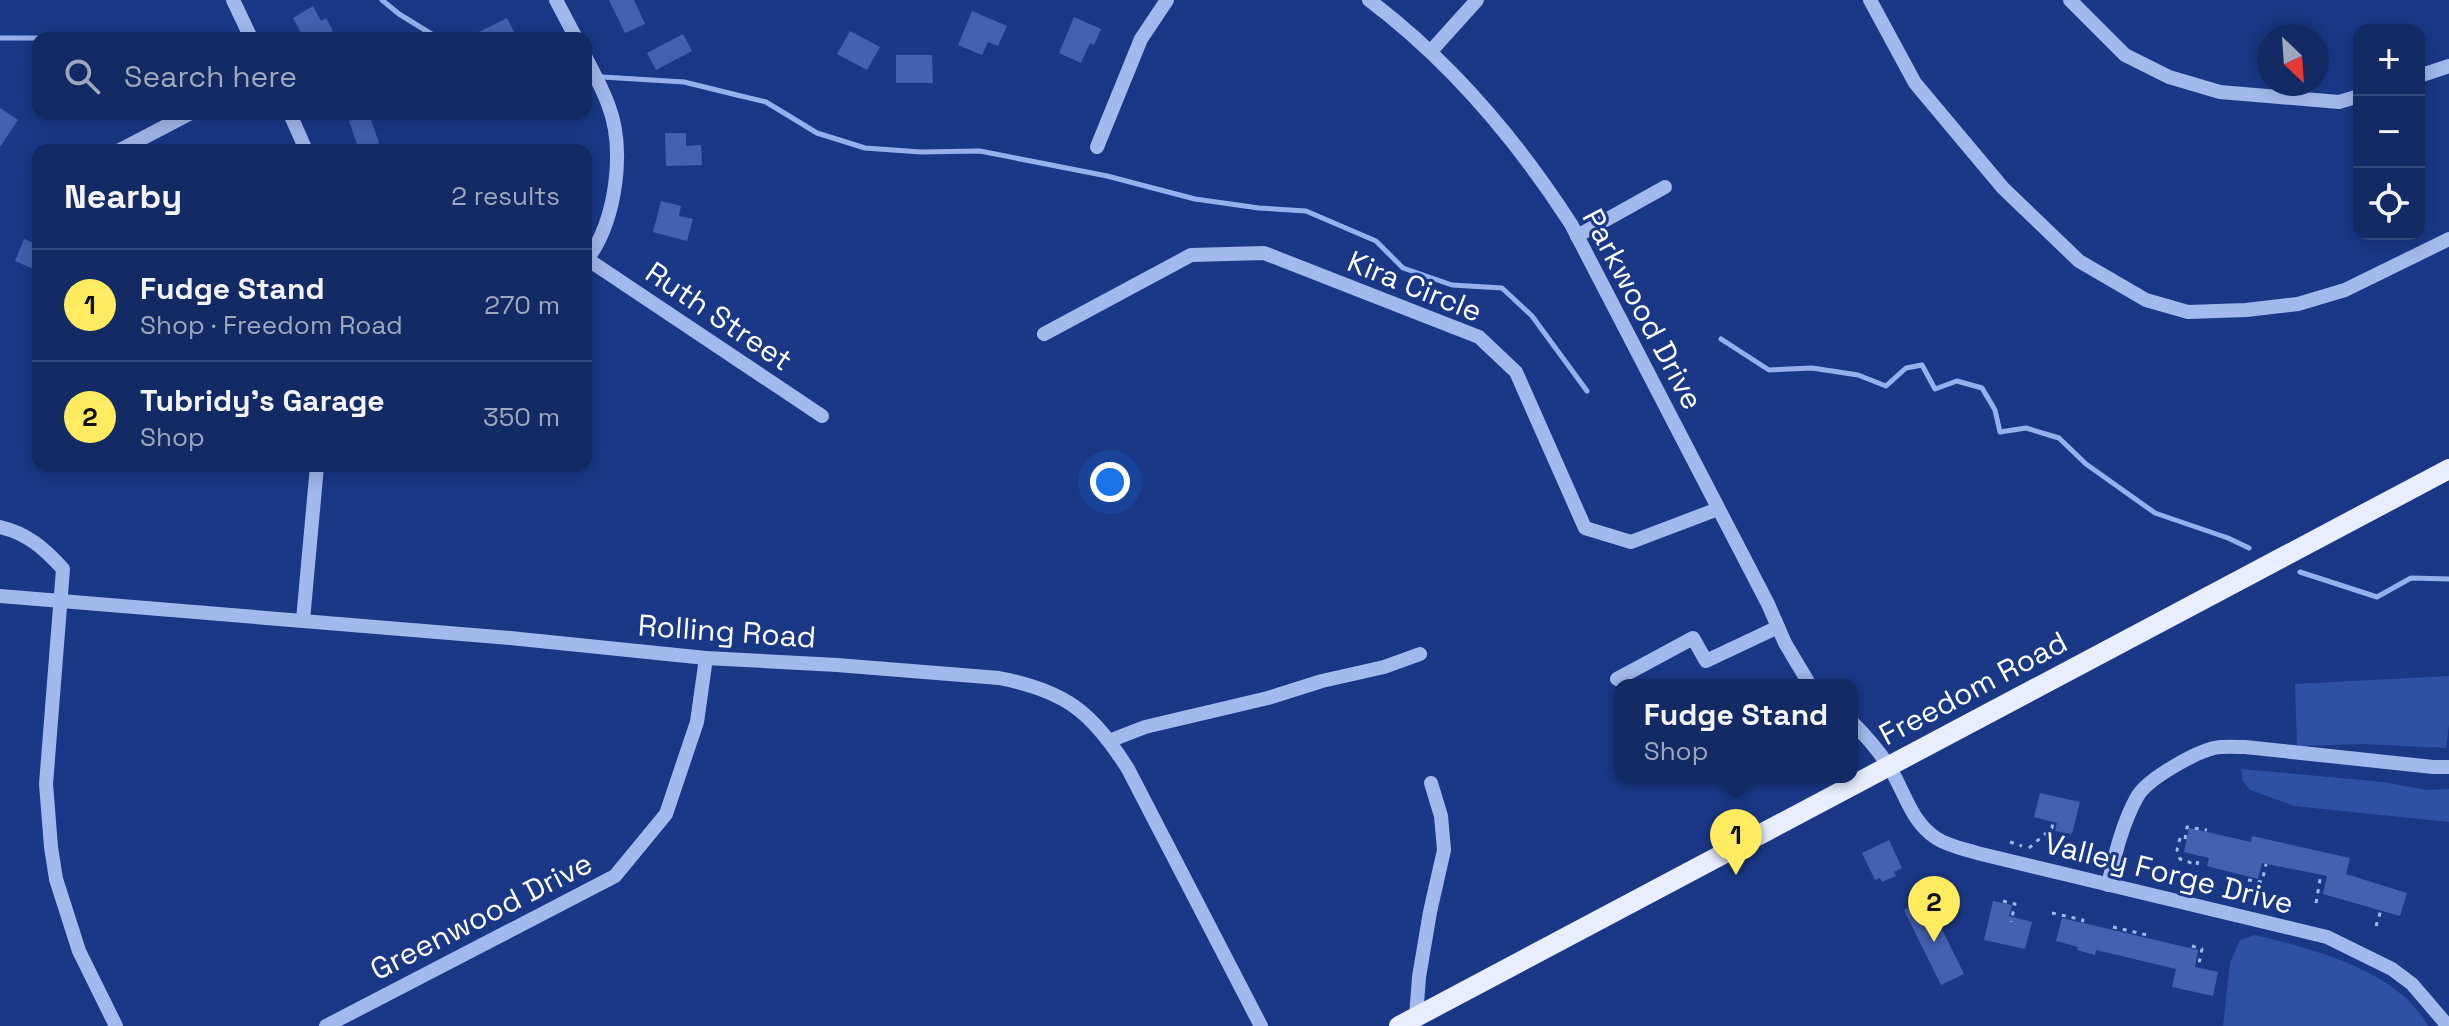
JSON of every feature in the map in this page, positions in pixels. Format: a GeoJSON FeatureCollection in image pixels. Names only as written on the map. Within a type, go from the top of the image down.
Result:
{"type":"FeatureCollection","features":[{"type":"Feature","properties":{"kind":"main road","name":"Freedom Road"},"geometry":{"type":"LineString","coordinates":[[1408,1021],[2449,469]]}},
{"type":"Feature","properties":{"kind":"street"},"geometry":{"type":"LineString","coordinates":[[233,0],[248,32]]}},
{"type":"Feature","properties":{"kind":"street"},"geometry":{"type":"LineString","coordinates":[[556,0],[573,32]]}},
{"type":"Feature","properties":{"kind":"street"},"geometry":{"type":"LineString","coordinates":[[1097,147],[1141,39],[1167,0]]}},
{"type":"Feature","properties":{"kind":"street","name":"Parkwood Drive"},"geometry":{"type":"LineString","coordinates":[[1369,0],[1431,51],[1500,126],[1541,179],[1577,236],[1807,679]]}},
{"type":"Feature","properties":{"kind":"street"},"geometry":{"type":"LineString","coordinates":[[1431,51],[1477,0]]}},
{"type":"Feature","properties":{"kind":"street"},"geometry":{"type":"LineString","coordinates":[[1870,0],[1915,83],[2003,188],[2079,261],[2146,300],[2188,312],[2298,304],[2345,290],[2449,239]]}},
{"type":"Feature","properties":{"kind":"street"},"geometry":{"type":"LineString","coordinates":[[2070,0],[2125,55],[2169,77],[2220,92],[2339,102],[2353,98]]}},
{"type":"Feature","properties":{"kind":"street"},"geometry":{"type":"LineString","coordinates":[[2425,74],[2449,66]]}},
{"type":"Feature","properties":{"kind":"street"},"geometry":{"type":"LineString","coordinates":[[592,71],[609,106],[616,152],[613,198],[603,230],[592,251]]}},
{"type":"Feature","properties":{"kind":"street"},"geometry":{"type":"LineString","coordinates":[[132,144],[178,120]]}},
{"type":"Feature","properties":{"kind":"street"},"geometry":{"type":"LineString","coordinates":[[293,120],[303,144]]}},
{"type":"Feature","properties":{"kind":"street"},"geometry":{"type":"LineString","coordinates":[[1577,236],[1665,187]]}},
{"type":"Feature","properties":{"kind":"street","name":"Kira Circle"},"geometry":{"type":"LineString","coordinates":[[1044,334],[1191,255],[1264,253],[1479,337],[1516,372],[1585,528],[1631,542],[1718,509]]}},
{"type":"Feature","properties":{"kind":"street","name":"Ruth Street"},"geometry":{"type":"LineString","coordinates":[[592,263],[822,416]]}},
{"type":"Feature","properties":{"kind":"street"},"geometry":{"type":"LineString","coordinates":[[303,620],[316,472]]}},
{"type":"Feature","properties":{"kind":"street"},"geometry":{"type":"LineString","coordinates":[[0,527],[41,545],[63,569],[46,784],[51,847],[56,879],[79,951],[116,1026]]}},
{"type":"Feature","properties":{"kind":"street","name":"Rolling Road"},"geometry":{"type":"LineString","coordinates":[[0,596],[303,620],[706,658],[999,678],[1024,683],[1076,705],[1109,741],[1128,769],[1261,1026]]}},
{"type":"Feature","properties":{"kind":"street"},"geometry":{"type":"LineString","coordinates":[[1617,679],[1693,638],[1706,661],[1778,627]]}},
{"type":"Feature","properties":{"kind":"street"},"geometry":{"type":"LineString","coordinates":[[1109,741],[1145,727],[1268,698],[1322,681],[1384,667],[1420,654]]}},
{"type":"Feature","properties":{"kind":"street","name":"Greenwood Drive"},"geometry":{"type":"LineString","coordinates":[[326,1026],[615,876],[666,814],[697,722],[706,658]]}},
{"type":"Feature","properties":{"kind":"street"},"geometry":{"type":"LineString","coordinates":[[1858,728],[1890,767]]}},
{"type":"Feature","properties":{"kind":"street"},"geometry":{"type":"LineString","coordinates":[[2108,885],[2119,839],[2138,794],[2164,773],[2204,751],[2217,747],[2245,747],[2449,767]]}},
{"type":"Feature","properties":{"kind":"street","name":"Valley Forge Drive"},"geometry":{"type":"LineString","coordinates":[[1890,767],[1920,823],[1936,838],[1955,847],[2327,937],[2392,969],[2412,984],[2448,1026]]}},
{"type":"Feature","properties":{"kind":"street"},"geometry":{"type":"LineString","coordinates":[[1408,1021],[1444,850],[1441,816],[1431,783]]}},
{"type":"Feature","properties":{"kind":"path"},"geometry":{"type":"LineString","coordinates":[[2010,842],[2030,849],[2052,828],[2053,822]]}},
{"type":"Feature","properties":{"kind":"path"},"geometry":{"type":"LineString","coordinates":[[2199,855],[2197,865],[2180,859],[2177,850],[2187,827],[2207,830]]}},
{"type":"Feature","properties":{"kind":"path"},"geometry":{"type":"LineString","coordinates":[[2248,880],[2262,882],[2266,864]]}},
{"type":"Feature","properties":{"kind":"path"},"geometry":{"type":"LineString","coordinates":[[2316,903],[2321,874]]}},
{"type":"Feature","properties":{"kind":"path"},"geometry":{"type":"LineString","coordinates":[[2003,901],[2015,904],[2011,922]]}},
{"type":"Feature","properties":{"kind":"path"},"geometry":{"type":"LineString","coordinates":[[2376,926],[2381,910]]}},
{"type":"Feature","properties":{"kind":"path"},"geometry":{"type":"LineString","coordinates":[[2052,913],[2083,920],[2082,923]]}},
{"type":"Feature","properties":{"kind":"path"},"geometry":{"type":"LineString","coordinates":[[2113,927],[2147,935],[2146,938]]}},
{"type":"Feature","properties":{"kind":"path"},"geometry":{"type":"LineString","coordinates":[[2192,946],[2202,949],[2198,968]]}},
{"type":"Feature","properties":{"kind":"shaded area"},"geometry":{"type":"Polygon","coordinates":[[[2449,676],[2446,748],[2363,744],[2297,746],[2295,684],[2449,676]]]}},
{"type":"Feature","properties":{"kind":"shaded area"},"geometry":{"type":"Polygon","coordinates":[[[2241,769],[2383,782],[2426,790],[2449,789],[2449,822],[2294,806],[2250,790],[2243,781],[2241,769]]]}},
{"type":"Feature","properties":{"kind":"shaded area"},"geometry":{"type":"Polygon","coordinates":[[[2255,935],[2327,955],[2375,976],[2396,990],[2428,1026],[2223,1026],[2230,963],[2240,940],[2255,935]]]}},
{"type":"Feature","properties":{"kind":"building"},"geometry":{"type":"Polygon","coordinates":[[[609,0],[634,0],[645,24],[625,33],[609,0]]]}},
{"type":"Feature","properties":{"kind":"building"},"geometry":{"type":"Polygon","coordinates":[[[313,6],[321,21],[326,18],[333,31],[301,32],[293,18],[313,6]]]}},
{"type":"Feature","properties":{"kind":"building"},"geometry":{"type":"Polygon","coordinates":[[[972,11],[1007,26],[998,46],[988,42],[982,55],[958,45],[972,11]]]}},
{"type":"Feature","properties":{"kind":"building"},"geometry":{"type":"Polygon","coordinates":[[[1074,17],[1101,29],[1081,63],[1059,53],[1074,17]]]}},
{"type":"Feature","properties":{"kind":"building"},"geometry":{"type":"Polygon","coordinates":[[[507,18],[514,32],[479,32],[507,18]]]}},
{"type":"Feature","properties":{"kind":"building"},"geometry":{"type":"Polygon","coordinates":[[[850,31],[880,47],[867,70],[837,54],[850,31]]]}},
{"type":"Feature","properties":{"kind":"building"},"geometry":{"type":"Polygon","coordinates":[[[683,34],[692,51],[656,70],[647,53],[683,34]]]}},
{"type":"Feature","properties":{"kind":"building"},"geometry":{"type":"Polygon","coordinates":[[[896,55],[932,55],[933,83],[896,83],[896,55]]]}},
{"type":"Feature","properties":{"kind":"building"},"geometry":{"type":"Polygon","coordinates":[[[0,108],[18,120],[0,147],[0,108]]]}},
{"type":"Feature","properties":{"kind":"building"},"geometry":{"type":"Polygon","coordinates":[[[371,120],[379,143],[357,144],[349,121],[371,120]]]}},
{"type":"Feature","properties":{"kind":"building"},"geometry":{"type":"Polygon","coordinates":[[[665,133],[686,133],[686,146],[701,145],[702,165],[666,166],[665,133]]]}},
{"type":"Feature","properties":{"kind":"building"},"geometry":{"type":"Polygon","coordinates":[[[661,201],[681,206],[679,216],[693,219],[687,241],[653,232],[661,201]]]}},
{"type":"Feature","properties":{"kind":"building"},"geometry":{"type":"Polygon","coordinates":[[[24,239],[32,242],[32,268],[15,261],[24,239]]]}},
{"type":"Feature","properties":{"kind":"building"},"geometry":{"type":"Polygon","coordinates":[[[2040,793],[2080,802],[2072,834],[2055,831],[2057,823],[2034,817],[2040,793]]]}},
{"type":"Feature","properties":{"kind":"building"},"geometry":{"type":"Polygon","coordinates":[[[2189,828],[2251,842],[2252,836],[2350,858],[2346,874],[2407,893],[2400,916],[2323,894],[2327,876],[2262,863],[2258,879],[2207,866],[2209,858],[2184,852],[2189,828]]]}},
{"type":"Feature","properties":{"kind":"building"},"geometry":{"type":"Polygon","coordinates":[[[1889,840],[1902,868],[1894,872],[1896,876],[1882,882],[1880,878],[1875,880],[1862,853],[1889,840]]]}},
{"type":"Feature","properties":{"kind":"building"},"geometry":{"type":"Polygon","coordinates":[[[1927,899],[1964,974],[1941,985],[1904,910],[1927,899]]]}},
{"type":"Feature","properties":{"kind":"building"},"geometry":{"type":"Polygon","coordinates":[[[1993,901],[2012,905],[2009,916],[2032,922],[2025,949],[1984,940],[1993,901]]]}},
{"type":"Feature","properties":{"kind":"building"},"geometry":{"type":"Polygon","coordinates":[[[2062,918],[2198,950],[2195,967],[2218,972],[2213,996],[2172,987],[2176,969],[2096,950],[2095,955],[2056,941],[2062,918]]]}},
{"type":"Feature","properties":{"kind":"waterway"},"geometry":{"type":"LineString","coordinates":[[382,0],[428,32]]}},
{"type":"Feature","properties":{"kind":"waterway"},"geometry":{"type":"LineString","coordinates":[[0,38],[32,38]]}},
{"type":"Feature","properties":{"kind":"waterway"},"geometry":{"type":"LineString","coordinates":[[592,76],[684,82],[766,102],[817,133],[865,148],[921,152],[980,151],[1107,176],[1195,199],[1306,211],[1376,241],[1403,268],[1452,285],[1502,288],[1532,316],[1587,391]]}},
{"type":"Feature","properties":{"kind":"waterway"},"geometry":{"type":"LineString","coordinates":[[1721,339],[1769,370],[1812,368],[1858,375],[1886,386],[1906,368],[1922,365],[1935,389],[1957,381],[1982,388],[1995,410],[2000,432],[2026,428],[2059,438],[2086,464],[2155,513],[2249,548]]}},
{"type":"Feature","properties":{"kind":"waterway"},"geometry":{"type":"LineString","coordinates":[[2300,572],[2377,597],[2411,578],[2449,579]]}},
{"type":"Feature","properties":{"kind":"place","name":"Fudge Stand"},"geometry":{"type":"Point","coordinates":[1736,875]}},
{"type":"Feature","properties":{"kind":"place","name":"Tubridy's Garage"},"geometry":{"type":"Point","coordinates":[1934,942]}}]}
